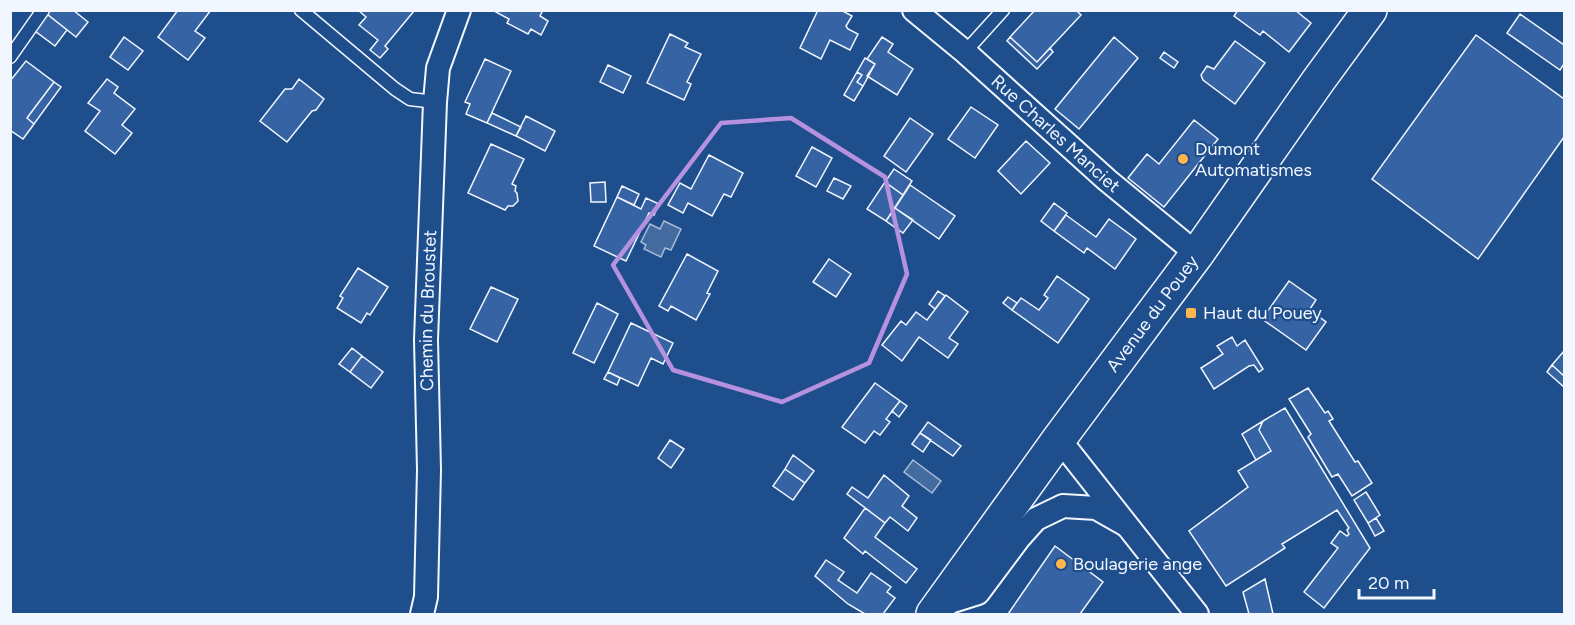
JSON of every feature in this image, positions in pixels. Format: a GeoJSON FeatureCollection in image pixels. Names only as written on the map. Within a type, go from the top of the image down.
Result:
{"type":"FeatureCollection","features":[{"type":"Feature","properties":{"kind":"main road","name":"Avenue du Pouey"},"geometry":{"type":"LineString","coordinates":[[936,610],[1059,439],[1197,254],[1370,10]]}},
{"type":"Feature","properties":{"kind":"street","name":"Chemin du Broustet"},"geometry":{"type":"LineString","coordinates":[[422,615],[426,597],[429,470],[426,340],[435,102],[438,68],[459,10]]}},
{"type":"Feature","properties":{"kind":"street","name":"Rue Charles Manciet"},"geometry":{"type":"LineString","coordinates":[[914,10],[965,52],[1107,180],[1197,254]]}},
{"type":"Feature","properties":{"kind":"street"},"geometry":{"type":"LineString","coordinates":[[1059,439],[1197,615]]}},
{"type":"Feature","properties":{"kind":"street"},"geometry":{"type":"LineString","coordinates":[[936,610],[978,593],[1036,519],[1063,506],[1096,508],[1126,525]]}},
{"type":"Feature","properties":{"kind":"lane"},"geometry":{"type":"LineString","coordinates":[[10,57],[43,10]]}},
{"type":"Feature","properties":{"kind":"lane"},"geometry":{"type":"LineString","coordinates":[[301,10],[395,89],[410,99],[435,102]]}},
{"type":"Feature","properties":{"kind":"lane"},"geometry":{"type":"LineString","coordinates":[[965,52],[1003,10]]}},
{"type":"Feature","properties":{"kind":"highlighted area"},"geometry":{"type":"Polygon","coordinates":[[[791,118],[885,177],[907,274],[869,363],[782,402],[673,370],[613,265],[721,123],[791,118]]]}},
{"type":"Feature","properties":{"kind":"water"},"geometry":{"type":"Polygon","coordinates":[[[664,221],[681,229],[671,250],[665,248],[661,257],[644,249],[646,245],[641,242],[650,224],[660,229],[664,221]]]}},
{"type":"Feature","properties":{"kind":"water"},"geometry":{"type":"Polygon","coordinates":[[[913,460],[941,481],[932,493],[904,472],[913,460]]]}},
{"type":"Feature","properties":{"kind":"building"},"geometry":{"type":"Polygon","coordinates":[[[50,10],[73,10],[88,22],[76,37],[47,14],[50,10]]]}},
{"type":"Feature","properties":{"kind":"building"},"geometry":{"type":"Polygon","coordinates":[[[178,10],[211,10],[195,31],[205,38],[188,60],[158,37],[178,10]]]}},
{"type":"Feature","properties":{"kind":"building"},"geometry":{"type":"Polygon","coordinates":[[[358,10],[414,11],[385,46],[388,49],[380,58],[370,50],[378,40],[359,25],[366,17],[358,10]]]}},
{"type":"Feature","properties":{"kind":"building"},"geometry":{"type":"Polygon","coordinates":[[[543,10],[540,16],[548,21],[541,35],[531,29],[528,34],[507,23],[509,19],[494,11],[543,10]]]}},
{"type":"Feature","properties":{"kind":"building"},"geometry":{"type":"Polygon","coordinates":[[[818,10],[841,10],[852,16],[846,26],[858,34],[850,50],[830,40],[821,59],[800,48],[818,10]]]}},
{"type":"Feature","properties":{"kind":"building"},"geometry":{"type":"Polygon","coordinates":[[[1035,10],[1076,10],[1081,15],[1037,62],[1010,37],[1035,10]]]}},
{"type":"Feature","properties":{"kind":"building"},"geometry":{"type":"Polygon","coordinates":[[[1238,10],[1295,10],[1311,23],[1289,52],[1263,31],[1260,35],[1234,16],[1238,10]]]}},
{"type":"Feature","properties":{"kind":"building"},"geometry":{"type":"Polygon","coordinates":[[[47,14],[67,30],[55,46],[35,31],[47,14]]]}},
{"type":"Feature","properties":{"kind":"building"},"geometry":{"type":"Polygon","coordinates":[[[1520,14],[1564,45],[1564,64],[1560,70],[1507,33],[1520,14]]]}},
{"type":"Feature","properties":{"kind":"building"},"geometry":{"type":"Polygon","coordinates":[[[670,34],[688,43],[685,47],[701,54],[687,82],[691,84],[684,100],[647,83],[670,34]]]}},
{"type":"Feature","properties":{"kind":"building"},"geometry":{"type":"Polygon","coordinates":[[[1476,35],[1564,99],[1564,137],[1478,259],[1372,179],[1476,35]]]}},
{"type":"Feature","properties":{"kind":"building"},"geometry":{"type":"Polygon","coordinates":[[[124,37],[143,51],[128,70],[110,57],[124,37]]]}},
{"type":"Feature","properties":{"kind":"building"},"geometry":{"type":"Polygon","coordinates":[[[882,37],[893,44],[888,52],[913,69],[897,95],[867,76],[875,64],[867,59],[882,37]]]}},
{"type":"Feature","properties":{"kind":"building"},"geometry":{"type":"Polygon","coordinates":[[[1010,37],[1037,62],[1050,48],[1053,52],[1037,69],[1007,41],[1010,37]]]}},
{"type":"Feature","properties":{"kind":"building"},"geometry":{"type":"Polygon","coordinates":[[[1114,37],[1138,58],[1079,129],[1055,109],[1114,37]]]}},
{"type":"Feature","properties":{"kind":"building"},"geometry":{"type":"Polygon","coordinates":[[[1235,41],[1265,63],[1235,104],[1203,80],[1201,75],[1207,66],[1214,69],[1235,41]]]}},
{"type":"Feature","properties":{"kind":"building"},"geometry":{"type":"Polygon","coordinates":[[[1164,52],[1178,62],[1174,68],[1160,58],[1164,52]]]}},
{"type":"Feature","properties":{"kind":"building"},"geometry":{"type":"Polygon","coordinates":[[[865,58],[875,64],[863,86],[857,82],[862,75],[857,72],[865,58]]]}},
{"type":"Feature","properties":{"kind":"building"},"geometry":{"type":"Polygon","coordinates":[[[485,59],[511,71],[487,123],[466,114],[470,104],[465,102],[485,59]]]}},
{"type":"Feature","properties":{"kind":"building"},"geometry":{"type":"Polygon","coordinates":[[[26,61],[54,82],[27,118],[34,124],[23,139],[10,130],[10,81],[26,61]]]}},
{"type":"Feature","properties":{"kind":"building"},"geometry":{"type":"Polygon","coordinates":[[[608,65],[631,76],[623,93],[600,82],[608,65]]]}},
{"type":"Feature","properties":{"kind":"building"},"geometry":{"type":"Polygon","coordinates":[[[857,72],[862,75],[857,82],[863,86],[854,101],[844,95],[857,72]]]}},
{"type":"Feature","properties":{"kind":"building"},"geometry":{"type":"Polygon","coordinates":[[[107,79],[118,87],[114,93],[135,109],[122,125],[132,133],[115,154],[85,131],[100,111],[88,103],[107,79]]]}},
{"type":"Feature","properties":{"kind":"building"},"geometry":{"type":"Polygon","coordinates":[[[299,79],[324,99],[287,142],[260,121],[285,89],[292,89],[299,79]]]}},
{"type":"Feature","properties":{"kind":"building"},"geometry":{"type":"Polygon","coordinates":[[[54,82],[61,87],[34,124],[27,118],[54,82]]]}},
{"type":"Feature","properties":{"kind":"building"},"geometry":{"type":"Polygon","coordinates":[[[971,107],[998,125],[975,158],[948,139],[971,107]]]}},
{"type":"Feature","properties":{"kind":"building"},"geometry":{"type":"Polygon","coordinates":[[[492,113],[521,127],[516,136],[487,123],[492,113]]]}},
{"type":"Feature","properties":{"kind":"building"},"geometry":{"type":"Polygon","coordinates":[[[526,116],[555,131],[545,151],[516,136],[526,116]]]}},
{"type":"Feature","properties":{"kind":"building"},"geometry":{"type":"Polygon","coordinates":[[[910,118],[933,134],[906,172],[884,156],[910,118]]]}},
{"type":"Feature","properties":{"kind":"building","name":"Dumont Automatismes"},"geometry":{"type":"Polygon","coordinates":[[[1194,120],[1218,139],[1164,207],[1128,178],[1147,154],[1159,164],[1194,120]]]}},
{"type":"Feature","properties":{"kind":"building"},"geometry":{"type":"Polygon","coordinates":[[[1026,141],[1050,163],[1021,194],[998,171],[1026,141]]]}},
{"type":"Feature","properties":{"kind":"building"},"geometry":{"type":"Polygon","coordinates":[[[491,144],[524,159],[512,184],[516,186],[518,201],[505,210],[468,193],[491,144]]]}},
{"type":"Feature","properties":{"kind":"building"},"geometry":{"type":"Polygon","coordinates":[[[812,147],[832,158],[816,187],[796,176],[812,147]]]}},
{"type":"Feature","properties":{"kind":"building"},"geometry":{"type":"Polygon","coordinates":[[[709,155],[743,173],[731,197],[724,194],[712,216],[688,203],[683,213],[668,205],[680,183],[691,189],[709,155]]]}},
{"type":"Feature","properties":{"kind":"building"},"geometry":{"type":"Polygon","coordinates":[[[894,169],[912,181],[903,195],[885,182],[894,169]]]}},
{"type":"Feature","properties":{"kind":"building"},"geometry":{"type":"Polygon","coordinates":[[[834,178],[851,186],[843,199],[827,191],[834,178]]]}},
{"type":"Feature","properties":{"kind":"building"},"geometry":{"type":"Polygon","coordinates":[[[605,182],[606,202],[591,202],[590,183],[605,182]]]}},
{"type":"Feature","properties":{"kind":"building"},"geometry":{"type":"Polygon","coordinates":[[[885,182],[903,195],[886,221],[867,209],[885,182]]]}},
{"type":"Feature","properties":{"kind":"building"},"geometry":{"type":"Polygon","coordinates":[[[910,185],[955,216],[939,239],[895,208],[910,185]]]}},
{"type":"Feature","properties":{"kind":"building"},"geometry":{"type":"Polygon","coordinates":[[[622,186],[639,194],[634,205],[617,197],[622,186]]]}},
{"type":"Feature","properties":{"kind":"building"},"geometry":{"type":"Polygon","coordinates":[[[617,197],[641,209],[646,198],[659,204],[654,215],[649,213],[626,261],[594,246],[617,197]]]}},
{"type":"Feature","properties":{"kind":"building"},"geometry":{"type":"Polygon","coordinates":[[[1054,203],[1067,213],[1054,231],[1041,221],[1054,203]]]}},
{"type":"Feature","properties":{"kind":"building"},"geometry":{"type":"Polygon","coordinates":[[[895,208],[913,220],[903,233],[886,221],[895,208]]]}},
{"type":"Feature","properties":{"kind":"building"},"geometry":{"type":"Polygon","coordinates":[[[1066,215],[1096,237],[1109,219],[1136,239],[1115,269],[1087,248],[1084,253],[1054,231],[1066,215]]]}},
{"type":"Feature","properties":{"kind":"building"},"geometry":{"type":"Polygon","coordinates":[[[687,254],[718,271],[707,293],[710,294],[696,320],[671,306],[668,311],[659,306],[687,254]]]}},
{"type":"Feature","properties":{"kind":"building"},"geometry":{"type":"Polygon","coordinates":[[[829,259],[851,274],[836,297],[813,282],[829,259]]]}},
{"type":"Feature","properties":{"kind":"building"},"geometry":{"type":"Polygon","coordinates":[[[358,268],[388,287],[370,315],[367,313],[361,323],[337,308],[343,298],[340,296],[358,268]]]}},
{"type":"Feature","properties":{"kind":"building"},"geometry":{"type":"Polygon","coordinates":[[[1057,276],[1089,299],[1058,343],[1012,310],[1021,298],[1039,310],[1048,298],[1044,295],[1057,276]]]}},
{"type":"Feature","properties":{"kind":"building"},"geometry":{"type":"Polygon","coordinates":[[[1289,281],[1316,300],[1306,315],[1310,319],[1314,313],[1326,322],[1306,350],[1262,319],[1289,281]]]}},
{"type":"Feature","properties":{"kind":"building"},"geometry":{"type":"Polygon","coordinates":[[[491,287],[518,299],[497,342],[470,329],[491,287]]]}},
{"type":"Feature","properties":{"kind":"building"},"geometry":{"type":"Polygon","coordinates":[[[938,291],[945,296],[935,309],[929,304],[938,291]]]}},
{"type":"Feature","properties":{"kind":"building"},"geometry":{"type":"Polygon","coordinates":[[[946,295],[968,312],[949,338],[958,344],[948,358],[919,337],[902,361],[882,345],[901,321],[906,325],[916,312],[927,320],[946,295]]]}},
{"type":"Feature","properties":{"kind":"building"},"geometry":{"type":"Polygon","coordinates":[[[1008,297],[1017,303],[1012,310],[1003,303],[1008,297]]]}},
{"type":"Feature","properties":{"kind":"building"},"geometry":{"type":"Polygon","coordinates":[[[597,303],[618,314],[594,363],[573,353],[597,303]]]}},
{"type":"Feature","properties":{"kind":"building"},"geometry":{"type":"Polygon","coordinates":[[[631,323],[673,343],[663,364],[651,358],[638,386],[608,372],[631,323]]]}},
{"type":"Feature","properties":{"kind":"building"},"geometry":{"type":"Polygon","coordinates":[[[1232,337],[1237,346],[1245,340],[1263,369],[1259,372],[1254,365],[1249,366],[1214,389],[1201,368],[1223,354],[1217,346],[1232,337]]]}},
{"type":"Feature","properties":{"kind":"building"},"geometry":{"type":"Polygon","coordinates":[[[352,348],[362,356],[350,372],[339,364],[352,348]]]}},
{"type":"Feature","properties":{"kind":"building"},"geometry":{"type":"Polygon","coordinates":[[[1564,351],[1564,376],[1552,365],[1564,351]]]}},
{"type":"Feature","properties":{"kind":"building"},"geometry":{"type":"Polygon","coordinates":[[[362,356],[383,372],[371,388],[350,372],[362,356]]]}},
{"type":"Feature","properties":{"kind":"building"},"geometry":{"type":"Polygon","coordinates":[[[1552,365],[1564,376],[1564,387],[1547,372],[1552,365]]]}},
{"type":"Feature","properties":{"kind":"building"},"geometry":{"type":"Polygon","coordinates":[[[608,372],[620,378],[617,385],[604,379],[608,372]]]}},
{"type":"Feature","properties":{"kind":"building"},"geometry":{"type":"Polygon","coordinates":[[[875,383],[900,401],[886,419],[890,422],[880,435],[874,431],[865,443],[842,427],[875,383]]]}},
{"type":"Feature","properties":{"kind":"building"},"geometry":{"type":"Polygon","coordinates":[[[1308,388],[1325,413],[1328,411],[1333,419],[1329,421],[1355,462],[1358,461],[1372,483],[1352,496],[1338,474],[1332,477],[1308,437],[1311,434],[1289,399],[1308,388]]]}},
{"type":"Feature","properties":{"kind":"building"},"geometry":{"type":"Polygon","coordinates":[[[900,401],[907,406],[899,417],[892,411],[900,401]]]}},
{"type":"Feature","properties":{"kind":"building"},"geometry":{"type":"Polygon","coordinates":[[[1285,408],[1370,548],[1324,608],[1304,592],[1338,548],[1331,543],[1340,531],[1347,536],[1349,534],[1347,530],[1349,528],[1337,510],[1282,544],[1285,548],[1226,586],[1189,531],[1248,487],[1238,471],[1271,451],[1259,430],[1263,421],[1285,408]]]}},
{"type":"Feature","properties":{"kind":"building"},"geometry":{"type":"Polygon","coordinates":[[[1263,421],[1259,430],[1271,451],[1256,460],[1242,434],[1263,421]]]}},
{"type":"Feature","properties":{"kind":"building"},"geometry":{"type":"Polygon","coordinates":[[[928,422],[961,446],[953,456],[920,433],[928,422]]]}},
{"type":"Feature","properties":{"kind":"building"},"geometry":{"type":"Polygon","coordinates":[[[920,433],[931,440],[923,452],[912,444],[920,433]]]}},
{"type":"Feature","properties":{"kind":"building"},"geometry":{"type":"Polygon","coordinates":[[[670,440],[684,449],[671,468],[658,458],[670,440]]]}},
{"type":"Feature","properties":{"kind":"building"},"geometry":{"type":"Polygon","coordinates":[[[793,455],[814,471],[805,483],[785,469],[793,455]]]}},
{"type":"Feature","properties":{"kind":"building"},"geometry":{"type":"Polygon","coordinates":[[[785,469],[805,483],[793,500],[773,486],[785,469]]]}},
{"type":"Feature","properties":{"kind":"building"},"geometry":{"type":"Polygon","coordinates":[[[884,475],[909,496],[902,506],[917,518],[908,531],[890,517],[885,523],[847,494],[852,487],[868,498],[884,475]]]}},
{"type":"Feature","properties":{"kind":"building"},"geometry":{"type":"Polygon","coordinates":[[[1366,492],[1380,515],[1368,523],[1354,500],[1366,492]]]}},
{"type":"Feature","properties":{"kind":"building"},"geometry":{"type":"Polygon","coordinates":[[[865,508],[885,523],[875,537],[917,569],[906,583],[865,551],[863,554],[844,538],[865,508]]]}},
{"type":"Feature","properties":{"kind":"building"},"geometry":{"type":"Polygon","coordinates":[[[1376,518],[1384,531],[1375,536],[1368,523],[1376,518]]]}},
{"type":"Feature","properties":{"kind":"building","name":"Boulagerie ange"},"geometry":{"type":"Polygon","coordinates":[[[1055,546],[1103,582],[1080,614],[1008,614],[1055,546]]]}},
{"type":"Feature","properties":{"kind":"building"},"geometry":{"type":"Polygon","coordinates":[[[826,560],[844,572],[838,580],[857,593],[871,573],[891,587],[887,592],[895,598],[883,614],[865,614],[848,604],[815,576],[826,560]]]}},
{"type":"Feature","properties":{"kind":"building"},"geometry":{"type":"Polygon","coordinates":[[[1265,579],[1273,614],[1249,614],[1243,592],[1265,579]]]}},
{"type":"Feature","properties":{"kind":"place","name":"Dumont Automatismes"},"geometry":{"type":"Point","coordinates":[1183,159]}},
{"type":"Feature","properties":{"kind":"place","name":"Haut du Pouey"},"geometry":{"type":"Point","coordinates":[1191,313]}},
{"type":"Feature","properties":{"kind":"place","name":"Boulagerie ange"},"geometry":{"type":"Point","coordinates":[1061,564]}}]}
